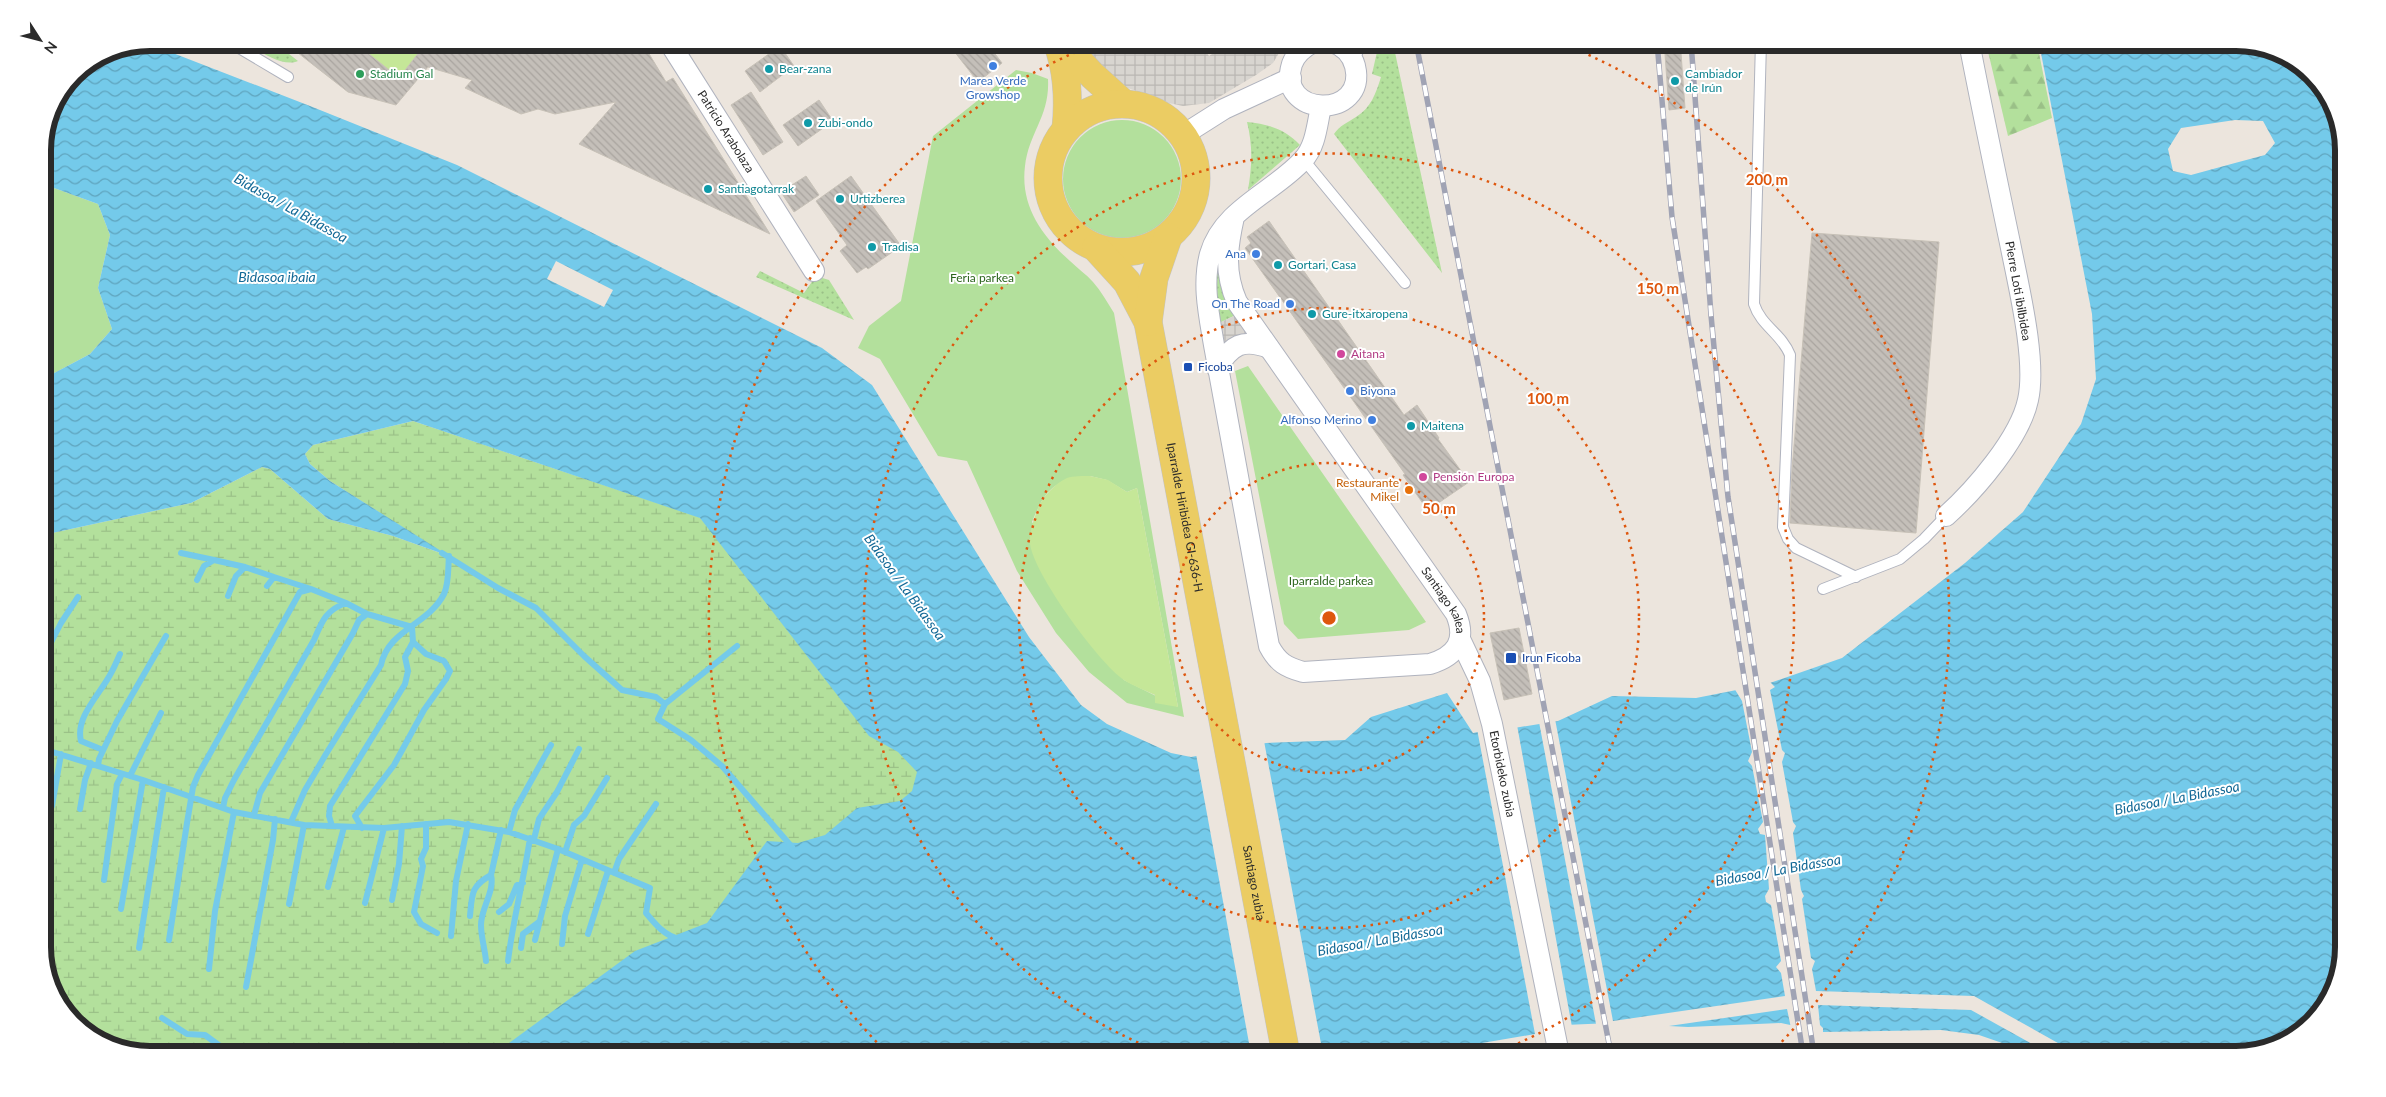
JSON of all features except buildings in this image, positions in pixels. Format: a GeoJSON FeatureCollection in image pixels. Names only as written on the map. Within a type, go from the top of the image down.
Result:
{"type":"FeatureCollection","features":[{"type":"Feature","properties":{"kind":"main road","name":"Iparralde Hiribidea GI-636-H"},"geometry":{"type":"LineString","coordinates":[[1059,51],[1067,81],[1068,108],[1066,130]]}},
{"type":"Feature","properties":{"kind":"main road","name":"Iparralde Hiribidea GI-636-H"},"geometry":{"type":"LineString","coordinates":[[1069,51],[1093,76],[1123,103]]}},
{"type":"Feature","properties":{"kind":"main road","name":"Iparralde Hiribidea GI-636-H"},"geometry":{"type":"LineString","coordinates":[[1123,103],[1141,106],[1157,112],[1172,122],[1183,135],[1192,151],[1196,170],[1196,189],[1191,207],[1181,223],[1168,237],[1152,246],[1134,252],[1115,252],[1096,248],[1081,240],[1067,228],[1056,214],[1050,197],[1047,179],[1049,161],[1056,144],[1078,118],[1092,110],[1107,105],[1123,103]]}},
{"type":"Feature","properties":{"kind":"main road","name":"Iparralde Hiribidea GI-636-H"},"geometry":{"type":"LineString","coordinates":[[1148,322],[1154,278],[1168,237]]}},
{"type":"Feature","properties":{"kind":"main road","name":"Iparralde Hiribidea GI-636-H"},"geometry":{"type":"LineString","coordinates":[[1096,248],[1127,282],[1148,322],[1221,712]]}},
{"type":"Feature","properties":{"kind":"main road","name":"Santiago zubia"},"geometry":{"type":"LineString","coordinates":[[1221,712],[1284,1046]]}},
{"type":"Feature","properties":{"kind":"street","name":"Patricio Arabolaza"},"geometry":{"type":"LineString","coordinates":[[675,51],[814,271]]}},
{"type":"Feature","properties":{"kind":"street"},"geometry":{"type":"LineString","coordinates":[[1301,51],[1293,60],[1290,78],[1300,98],[1310,104],[1321,107],[1332,106],[1342,101],[1350,93],[1355,82],[1356,71],[1353,60],[1347,51]]}},
{"type":"Feature","properties":{"kind":"street","name":"Pierre Loti ibilbidea"},"geometry":{"type":"LineString","coordinates":[[1946,516],[1971,494],[2020,424],[2028,401],[2030,377],[2019,287],[1971,51]]}},
{"type":"Feature","properties":{"kind":"street"},"geometry":{"type":"LineString","coordinates":[[1183,135],[1224,109],[1290,78]]}},
{"type":"Feature","properties":{"kind":"street"},"geometry":{"type":"LineString","coordinates":[[1304,160],[1314,140],[1321,107]]}},
{"type":"Feature","properties":{"kind":"street","name":"Santiago kalea"},"geometry":{"type":"LineString","coordinates":[[1234,217],[1227,262],[1231,287],[1238,302],[1456,614],[1460,624],[1460,639],[1454,650],[1445,659],[1430,664],[1303,672],[1286,667],[1276,660],[1269,646],[1217,368],[1206,297],[1208,265],[1216,240],[1234,217],[1304,160]]}},
{"type":"Feature","properties":{"kind":"street"},"geometry":{"type":"LineString","coordinates":[[1217,368],[1229,351],[1235,347],[1255,343],[1269,348]]}},
{"type":"Feature","properties":{"kind":"street","name":"Etorbideko zubia"},"geometry":{"type":"LineString","coordinates":[[1460,639],[1480,681],[1492,724],[1557,1046]]}},
{"type":"Feature","properties":{"kind":"lane"},"geometry":{"type":"LineString","coordinates":[[244,51],[288,77]]}},
{"type":"Feature","properties":{"kind":"lane"},"geometry":{"type":"LineString","coordinates":[[1353,60],[1358,51]]}},
{"type":"Feature","properties":{"kind":"lane"},"geometry":{"type":"LineString","coordinates":[[1761,51],[1754,304],[1762,321],[1786,344],[1790,355],[1783,527],[1788,539],[1796,548],[1856,578]]}},
{"type":"Feature","properties":{"kind":"lane"},"geometry":{"type":"LineString","coordinates":[[1304,160],[1405,283]]}},
{"type":"Feature","properties":{"kind":"lane"},"geometry":{"type":"LineString","coordinates":[[1824,589],[1856,578],[1900,559],[1924,539],[1946,516]]}},
{"type":"Feature","properties":{"kind":"green space"},"geometry":{"type":"Polygon","coordinates":[[[259,51],[285,51],[298,61],[292,63],[285,62],[259,51]]]}},
{"type":"Feature","properties":{"kind":"green space"},"geometry":{"type":"Polygon","coordinates":[[[364,51],[421,51],[399,78],[364,51]]]}},
{"type":"Feature","properties":{"kind":"green space"},"geometry":{"type":"Polygon","coordinates":[[[1377,51],[1395,51],[1442,273],[1334,134],[1341,126],[1366,109],[1372,100],[1381,77],[1372,74],[1377,51]]]}},
{"type":"Feature","properties":{"kind":"green space"},"geometry":{"type":"Polygon","coordinates":[[[1988,51],[2039,51],[2052,118],[2008,136],[1988,51]]]}},
{"type":"Feature","properties":{"kind":"green space","name":"Feria parkea"},"geometry":{"type":"Polygon","coordinates":[[[1016,70],[1048,79],[1048,92],[1043,114],[1027,154],[1024,181],[1026,194],[1035,219],[1042,231],[1093,282],[1114,313],[1184,717],[1127,703],[1089,672],[1056,633],[1017,571],[967,461],[938,456],[880,359],[858,348],[869,326],[901,301],[933,136],[1016,70]],[[1090,476],[1059,483],[1052,488],[1041,502],[1032,522],[1124,680],[1178,707],[1137,488],[1127,492],[1107,480],[1090,476]]]}},
{"type":"Feature","properties":{"kind":"green space"},"geometry":{"type":"Polygon","coordinates":[[[1122,120],[1145,124],[1164,137],[1177,156],[1181,179],[1177,202],[1164,221],[1145,234],[1122,238],[1099,234],[1080,221],[1067,202],[1063,179],[1067,156],[1080,137],[1099,124],[1122,120]]]}},
{"type":"Feature","properties":{"kind":"green space"},"geometry":{"type":"Polygon","coordinates":[[[1247,122],[1276,128],[1300,145],[1248,190],[1251,156],[1247,122]]]}},
{"type":"Feature","properties":{"kind":"green space"},"geometry":{"type":"Polygon","coordinates":[[[51,187],[98,204],[110,235],[98,288],[112,329],[90,354],[51,375],[51,187]]]}},
{"type":"Feature","properties":{"kind":"green space"},"geometry":{"type":"Polygon","coordinates":[[[1218,250],[1238,314],[1217,324],[1213,300],[1218,250]]]}},
{"type":"Feature","properties":{"kind":"green space"},"geometry":{"type":"Polygon","coordinates":[[[760,271],[804,293],[816,276],[829,280],[854,320],[756,277],[760,271]]]}},
{"type":"Feature","properties":{"kind":"green space","name":"Iparralde parkea"},"geometry":{"type":"Polygon","coordinates":[[[1248,366],[1426,622],[1409,630],[1298,639],[1284,624],[1235,371],[1248,366]]]}},
{"type":"Feature","properties":{"kind":"green space"},"geometry":{"type":"Polygon","coordinates":[[[413,421],[699,517],[956,790],[552,1046],[144,1046],[131,1044],[101,1032],[80,1017],[65,996],[55,972],[51,953],[51,533],[191,503],[262,467],[270,469],[328,519],[393,536],[446,555],[330,481],[310,464],[305,454],[313,445],[413,421]]]}},
{"type":"Feature","properties":{"kind":"green space"},"geometry":{"type":"Polygon","coordinates":[[[1075,476],[1090,476],[1108,480],[1127,492],[1137,488],[1178,707],[1155,703],[1155,695],[1124,680],[1113,670],[1084,637],[1069,616],[1034,558],[1030,544],[1030,535],[1040,503],[1063,480],[1075,476]]]}},
{"type":"Feature","properties":{"kind":"shaded area"},"geometry":{"type":"Polygon","coordinates":[[[1085,51],[1205,51],[1209,56],[1217,51],[1280,51],[1273,63],[1209,103],[1183,106],[1169,103],[1117,84],[1085,51]]]}},
{"type":"Feature","properties":{"kind":"shaded area"},"geometry":{"type":"Polygon","coordinates":[[[1238,314],[1257,339],[1220,354],[1217,324],[1238,314]]]}},
{"type":"Feature","properties":{"kind":"water"},"geometry":{"type":"Polygon","coordinates":[[[168,51],[457,165],[822,348],[872,385],[1029,637],[1081,705],[1107,724],[1171,753],[1191,757],[1266,743],[1345,740],[1371,717],[1447,693],[1473,733],[1509,726],[1514,728],[1558,721],[1612,696],[1696,698],[1767,684],[1842,658],[1965,563],[2023,512],[2081,424],[2096,379],[2092,314],[2041,51],[2248,52],[2273,59],[2306,80],[2318,95],[2324,107],[2333,131],[2335,144],[2335,946],[2333,966],[2327,984],[2318,1002],[2310,1012],[2291,1029],[2273,1038],[2248,1045],[2011,1046],[1979,1035],[1941,1030],[1823,1032],[1781,1023],[1688,1027],[1611,1023],[1565,1025],[1541,1046],[505,1046],[635,951],[707,923],[767,841],[798,843],[825,835],[857,808],[900,801],[912,791],[917,772],[898,752],[869,736],[700,518],[413,421],[313,445],[305,454],[310,464],[330,481],[449,556],[393,536],[328,519],[270,469],[262,467],[191,503],[51,533],[51,375],[90,354],[112,329],[98,288],[110,235],[98,204],[51,187],[52,138],[59,113],[68,95],[80,80],[95,68],[113,59],[138,52],[168,51]],[[2235,120],[2181,128],[2168,149],[2173,171],[2191,175],[2265,155],[2275,143],[2263,121],[2235,120]]]}},
{"type":"Feature","properties":{"kind":"pier"},"geometry":{"type":"Polygon","coordinates":[[[556,261],[613,290],[604,307],[547,279],[556,261]]]}},
{"type":"Feature","properties":{"kind":"pier"},"geometry":{"type":"Polygon","coordinates":[[[1769,681],[1775,687],[1770,690],[1782,750],[1785,753],[1782,762],[1793,822],[1796,826],[1793,833],[1801,890],[1804,896],[1802,899],[1811,958],[1815,961],[1812,969],[1816,991],[1974,996],[2063,1046],[2036,1046],[1971,1010],[1818,1005],[1823,1034],[1791,1028],[1787,1009],[1655,1028],[1580,1027],[1596,1024],[1539,722],[1555,719],[1613,1021],[1785,996],[1781,973],[1776,967],[1781,961],[1771,905],[1766,902],[1765,896],[1769,889],[1765,835],[1760,834],[1758,829],[1763,822],[1752,766],[1748,761],[1752,752],[1742,701],[1734,688],[1769,681]]]}},
{"type":"Feature","properties":{"kind":"pier"},"geometry":{"type":"Polygon","coordinates":[[[1509,723],[1517,725],[1572,1027],[1566,1027],[1545,1046],[1465,1046],[1535,1034],[1477,729],[1509,723]]]}},
{"type":"Feature","properties":{"kind":"pier"},"geometry":{"type":"Polygon","coordinates":[[[1264,741],[1321,1046],[1250,1046],[1196,754],[1264,741]]]}},
{"type":"Feature","properties":{"kind":"waterway"},"geometry":{"type":"LineString","coordinates":[[181,553],[214,560]]}},
{"type":"Feature","properties":{"kind":"waterway"},"geometry":{"type":"LineString","coordinates":[[442,553],[498,588],[536,608],[584,656],[622,690],[656,697],[665,704],[658,719],[691,740],[722,766],[792,847]]}},
{"type":"Feature","properties":{"kind":"waterway"},"geometry":{"type":"LineString","coordinates":[[291,822],[305,790],[381,665],[385,653],[400,635],[437,605],[444,594],[448,580],[449,556]]}},
{"type":"Feature","properties":{"kind":"waterway"},"geometry":{"type":"LineString","coordinates":[[197,580],[204,566],[214,560],[245,567]]}},
{"type":"Feature","properties":{"kind":"waterway"},"geometry":{"type":"LineString","coordinates":[[228,596],[236,576],[245,567],[274,577]]}},
{"type":"Feature","properties":{"kind":"waterway"},"geometry":{"type":"LineString","coordinates":[[267,586],[274,577],[311,589]]}},
{"type":"Feature","properties":{"kind":"waterway"},"geometry":{"type":"LineString","coordinates":[[169,940],[193,787],[198,775],[300,592],[311,589],[346,603]]}},
{"type":"Feature","properties":{"kind":"waterway"},"geometry":{"type":"LineString","coordinates":[[51,642],[78,597]]}},
{"type":"Feature","properties":{"kind":"waterway"},"geometry":{"type":"LineString","coordinates":[[223,808],[225,798],[234,780],[326,617],[334,609],[346,603],[367,614]]}},
{"type":"Feature","properties":{"kind":"waterway"},"geometry":{"type":"LineString","coordinates":[[254,815],[260,793],[359,620],[367,614],[412,627]]}},
{"type":"Feature","properties":{"kind":"waterway"},"geometry":{"type":"LineString","coordinates":[[362,828],[355,816],[394,765],[424,710],[450,671],[444,661],[426,654],[413,642],[412,627]]}},
{"type":"Feature","properties":{"kind":"waterway"},"geometry":{"type":"LineString","coordinates":[[98,766],[99,759],[117,721],[166,636]]}},
{"type":"Feature","properties":{"kind":"waterway"},"geometry":{"type":"LineString","coordinates":[[332,826],[329,816],[330,806],[405,684],[408,671],[405,657],[413,642]]}},
{"type":"Feature","properties":{"kind":"waterway"},"geometry":{"type":"LineString","coordinates":[[665,704],[737,646]]}},
{"type":"Feature","properties":{"kind":"waterway"},"geometry":{"type":"LineString","coordinates":[[103,750],[81,741],[81,724],[120,654]]}},
{"type":"Feature","properties":{"kind":"waterway"},"geometry":{"type":"LineString","coordinates":[[130,776],[161,713]]}},
{"type":"Feature","properties":{"kind":"waterway"},"geometry":{"type":"LineString","coordinates":[[509,832],[515,810],[551,745]]}},
{"type":"Feature","properties":{"kind":"waterway"},"geometry":{"type":"LineString","coordinates":[[534,839],[539,819],[557,792],[579,749]]}},
{"type":"Feature","properties":{"kind":"waterway"},"geometry":{"type":"LineString","coordinates":[[51,751],[143,780],[234,812],[304,825],[384,828],[449,822],[509,832],[558,849],[650,888],[646,913],[665,932],[679,939]]}},
{"type":"Feature","properties":{"kind":"waterway"},"geometry":{"type":"LineString","coordinates":[[52,806],[61,754]]}},
{"type":"Feature","properties":{"kind":"waterway"},"geometry":{"type":"LineString","coordinates":[[80,809],[85,780],[91,763]]}},
{"type":"Feature","properties":{"kind":"waterway"},"geometry":{"type":"LineString","coordinates":[[104,880],[117,784],[122,774]]}},
{"type":"Feature","properties":{"kind":"waterway"},"geometry":{"type":"LineString","coordinates":[[565,852],[574,825],[584,816],[607,778]]}},
{"type":"Feature","properties":{"kind":"waterway"},"geometry":{"type":"LineString","coordinates":[[121,909],[143,780]]}},
{"type":"Feature","properties":{"kind":"waterway"},"geometry":{"type":"LineString","coordinates":[[139,948],[164,787]]}},
{"type":"Feature","properties":{"kind":"waterway"},"geometry":{"type":"LineString","coordinates":[[614,873],[619,859],[656,804]]}},
{"type":"Feature","properties":{"kind":"waterway"},"geometry":{"type":"LineString","coordinates":[[209,969],[215,911],[234,812]]}},
{"type":"Feature","properties":{"kind":"waterway"},"geometry":{"type":"LineString","coordinates":[[246,987],[273,840],[275,819]]}},
{"type":"Feature","properties":{"kind":"waterway"},"geometry":{"type":"LineString","coordinates":[[426,824],[426,848],[421,859],[423,866],[414,912],[421,924],[437,933]]}},
{"type":"Feature","properties":{"kind":"waterway"},"geometry":{"type":"LineString","coordinates":[[451,936],[456,881],[468,824]]}},
{"type":"Feature","properties":{"kind":"waterway"},"geometry":{"type":"LineString","coordinates":[[289,904],[304,825]]}},
{"type":"Feature","properties":{"kind":"waterway"},"geometry":{"type":"LineString","coordinates":[[392,900],[399,864],[402,826]]}},
{"type":"Feature","properties":{"kind":"waterway"},"geometry":{"type":"LineString","coordinates":[[328,887],[344,827]]}},
{"type":"Feature","properties":{"kind":"waterway"},"geometry":{"type":"LineString","coordinates":[[365,903],[384,828]]}},
{"type":"Feature","properties":{"kind":"waterway"},"geometry":{"type":"LineString","coordinates":[[470,916],[471,902],[476,887],[491,875],[501,830]]}},
{"type":"Feature","properties":{"kind":"waterway"},"geometry":{"type":"LineString","coordinates":[[508,961],[530,838]]}},
{"type":"Feature","properties":{"kind":"waterway"},"geometry":{"type":"LineString","coordinates":[[535,940],[558,849]]}},
{"type":"Feature","properties":{"kind":"waterway"},"geometry":{"type":"LineString","coordinates":[[562,944],[565,916],[582,859]]}},
{"type":"Feature","properties":{"kind":"waterway"},"geometry":{"type":"LineString","coordinates":[[588,934],[608,871]]}},
{"type":"Feature","properties":{"kind":"waterway"},"geometry":{"type":"LineString","coordinates":[[486,961],[481,925],[483,912],[490,893],[491,875]]}},
{"type":"Feature","properties":{"kind":"waterway"},"geometry":{"type":"LineString","coordinates":[[499,912],[509,904],[517,885],[523,883]]}},
{"type":"Feature","properties":{"kind":"waterway"},"geometry":{"type":"LineString","coordinates":[[521,948],[523,934],[539,922]]}},
{"type":"Feature","properties":{"kind":"waterway"},"geometry":{"type":"LineString","coordinates":[[162,1018],[187,1034],[205,1035],[220,1046]]}},
{"type":"Feature","properties":{"kind":"railway"},"geometry":{"type":"LineString","coordinates":[[1418,51],[1609,1046]]}},
{"type":"Feature","properties":{"kind":"railway"},"geometry":{"type":"LineString","coordinates":[[1658,51],[1672,217],[1802,1046]]}},
{"type":"Feature","properties":{"kind":"railway"},"geometry":{"type":"LineString","coordinates":[[1692,51],[1711,315],[1728,497],[1813,1046]]}},
{"type":"Feature","properties":{"kind":"place","name":"Marea Verde Growshop"},"geometry":{"type":"Point","coordinates":[993,66]}},
{"type":"Feature","properties":{"kind":"place","name":"Bear-zana"},"geometry":{"type":"Point","coordinates":[769,69]}},
{"type":"Feature","properties":{"kind":"place","name":"Stadium Gal"},"geometry":{"type":"Point","coordinates":[360,74]}},
{"type":"Feature","properties":{"kind":"place","name":"Cambiador de Irún"},"geometry":{"type":"Point","coordinates":[1675,81]}},
{"type":"Feature","properties":{"kind":"place","name":"Zubi-ondo"},"geometry":{"type":"Point","coordinates":[808,123]}},
{"type":"Feature","properties":{"kind":"place","name":"Santiagotarrak"},"geometry":{"type":"Point","coordinates":[708,189]}},
{"type":"Feature","properties":{"kind":"place","name":"Urtizberea"},"geometry":{"type":"Point","coordinates":[840,199]}},
{"type":"Feature","properties":{"kind":"place","name":"Tradisa"},"geometry":{"type":"Point","coordinates":[872,247]}},
{"type":"Feature","properties":{"kind":"place","name":"Ana"},"geometry":{"type":"Point","coordinates":[1256,254]}},
{"type":"Feature","properties":{"kind":"place","name":"Gortari, Casa"},"geometry":{"type":"Point","coordinates":[1278,265]}},
{"type":"Feature","properties":{"kind":"place","name":"On The Road"},"geometry":{"type":"Point","coordinates":[1290,304]}},
{"type":"Feature","properties":{"kind":"place","name":"Gure-itxaropena"},"geometry":{"type":"Point","coordinates":[1312,314]}},
{"type":"Feature","properties":{"kind":"place","name":"Aitana"},"geometry":{"type":"Point","coordinates":[1341,354]}},
{"type":"Feature","properties":{"kind":"place","name":"Ficoba"},"geometry":{"type":"Point","coordinates":[1188,367]}},
{"type":"Feature","properties":{"kind":"place","name":"Biyona"},"geometry":{"type":"Point","coordinates":[1350,391]}},
{"type":"Feature","properties":{"kind":"place","name":"Alfonso Merino"},"geometry":{"type":"Point","coordinates":[1372,420]}},
{"type":"Feature","properties":{"kind":"place","name":"Maitena"},"geometry":{"type":"Point","coordinates":[1411,426]}},
{"type":"Feature","properties":{"kind":"place","name":"Pensión Europa"},"geometry":{"type":"Point","coordinates":[1423,477]}},
{"type":"Feature","properties":{"kind":"place","name":"Restaurante Mikel"},"geometry":{"type":"Point","coordinates":[1409,490]}},
{"type":"Feature","properties":{"kind":"place","name":"Irun Ficoba"},"geometry":{"type":"Point","coordinates":[1511,658]}},
{"type":"Feature","properties":{"kind":"water label","name":"Bidasoa / La Bidassoa"},"geometry":{"type":"Point","coordinates":[291,208]}},
{"type":"Feature","properties":{"kind":"water label","name":"Bidasoa ibaia"},"geometry":{"type":"Point","coordinates":[277,277]}},
{"type":"Feature","properties":{"kind":"water label","name":"Bidasoa / La Bidassoa"},"geometry":{"type":"Point","coordinates":[905,587]}},
{"type":"Feature","properties":{"kind":"water label","name":"Bidasoa / La Bidassoa"},"geometry":{"type":"Point","coordinates":[2177,798]}},
{"type":"Feature","properties":{"kind":"water label","name":"Bidasoa / La Bidassoa"},"geometry":{"type":"Point","coordinates":[1778,870]}},
{"type":"Feature","properties":{"kind":"water label","name":"Bidasoa / La Bidassoa"},"geometry":{"type":"Point","coordinates":[1380,940]}}]}
